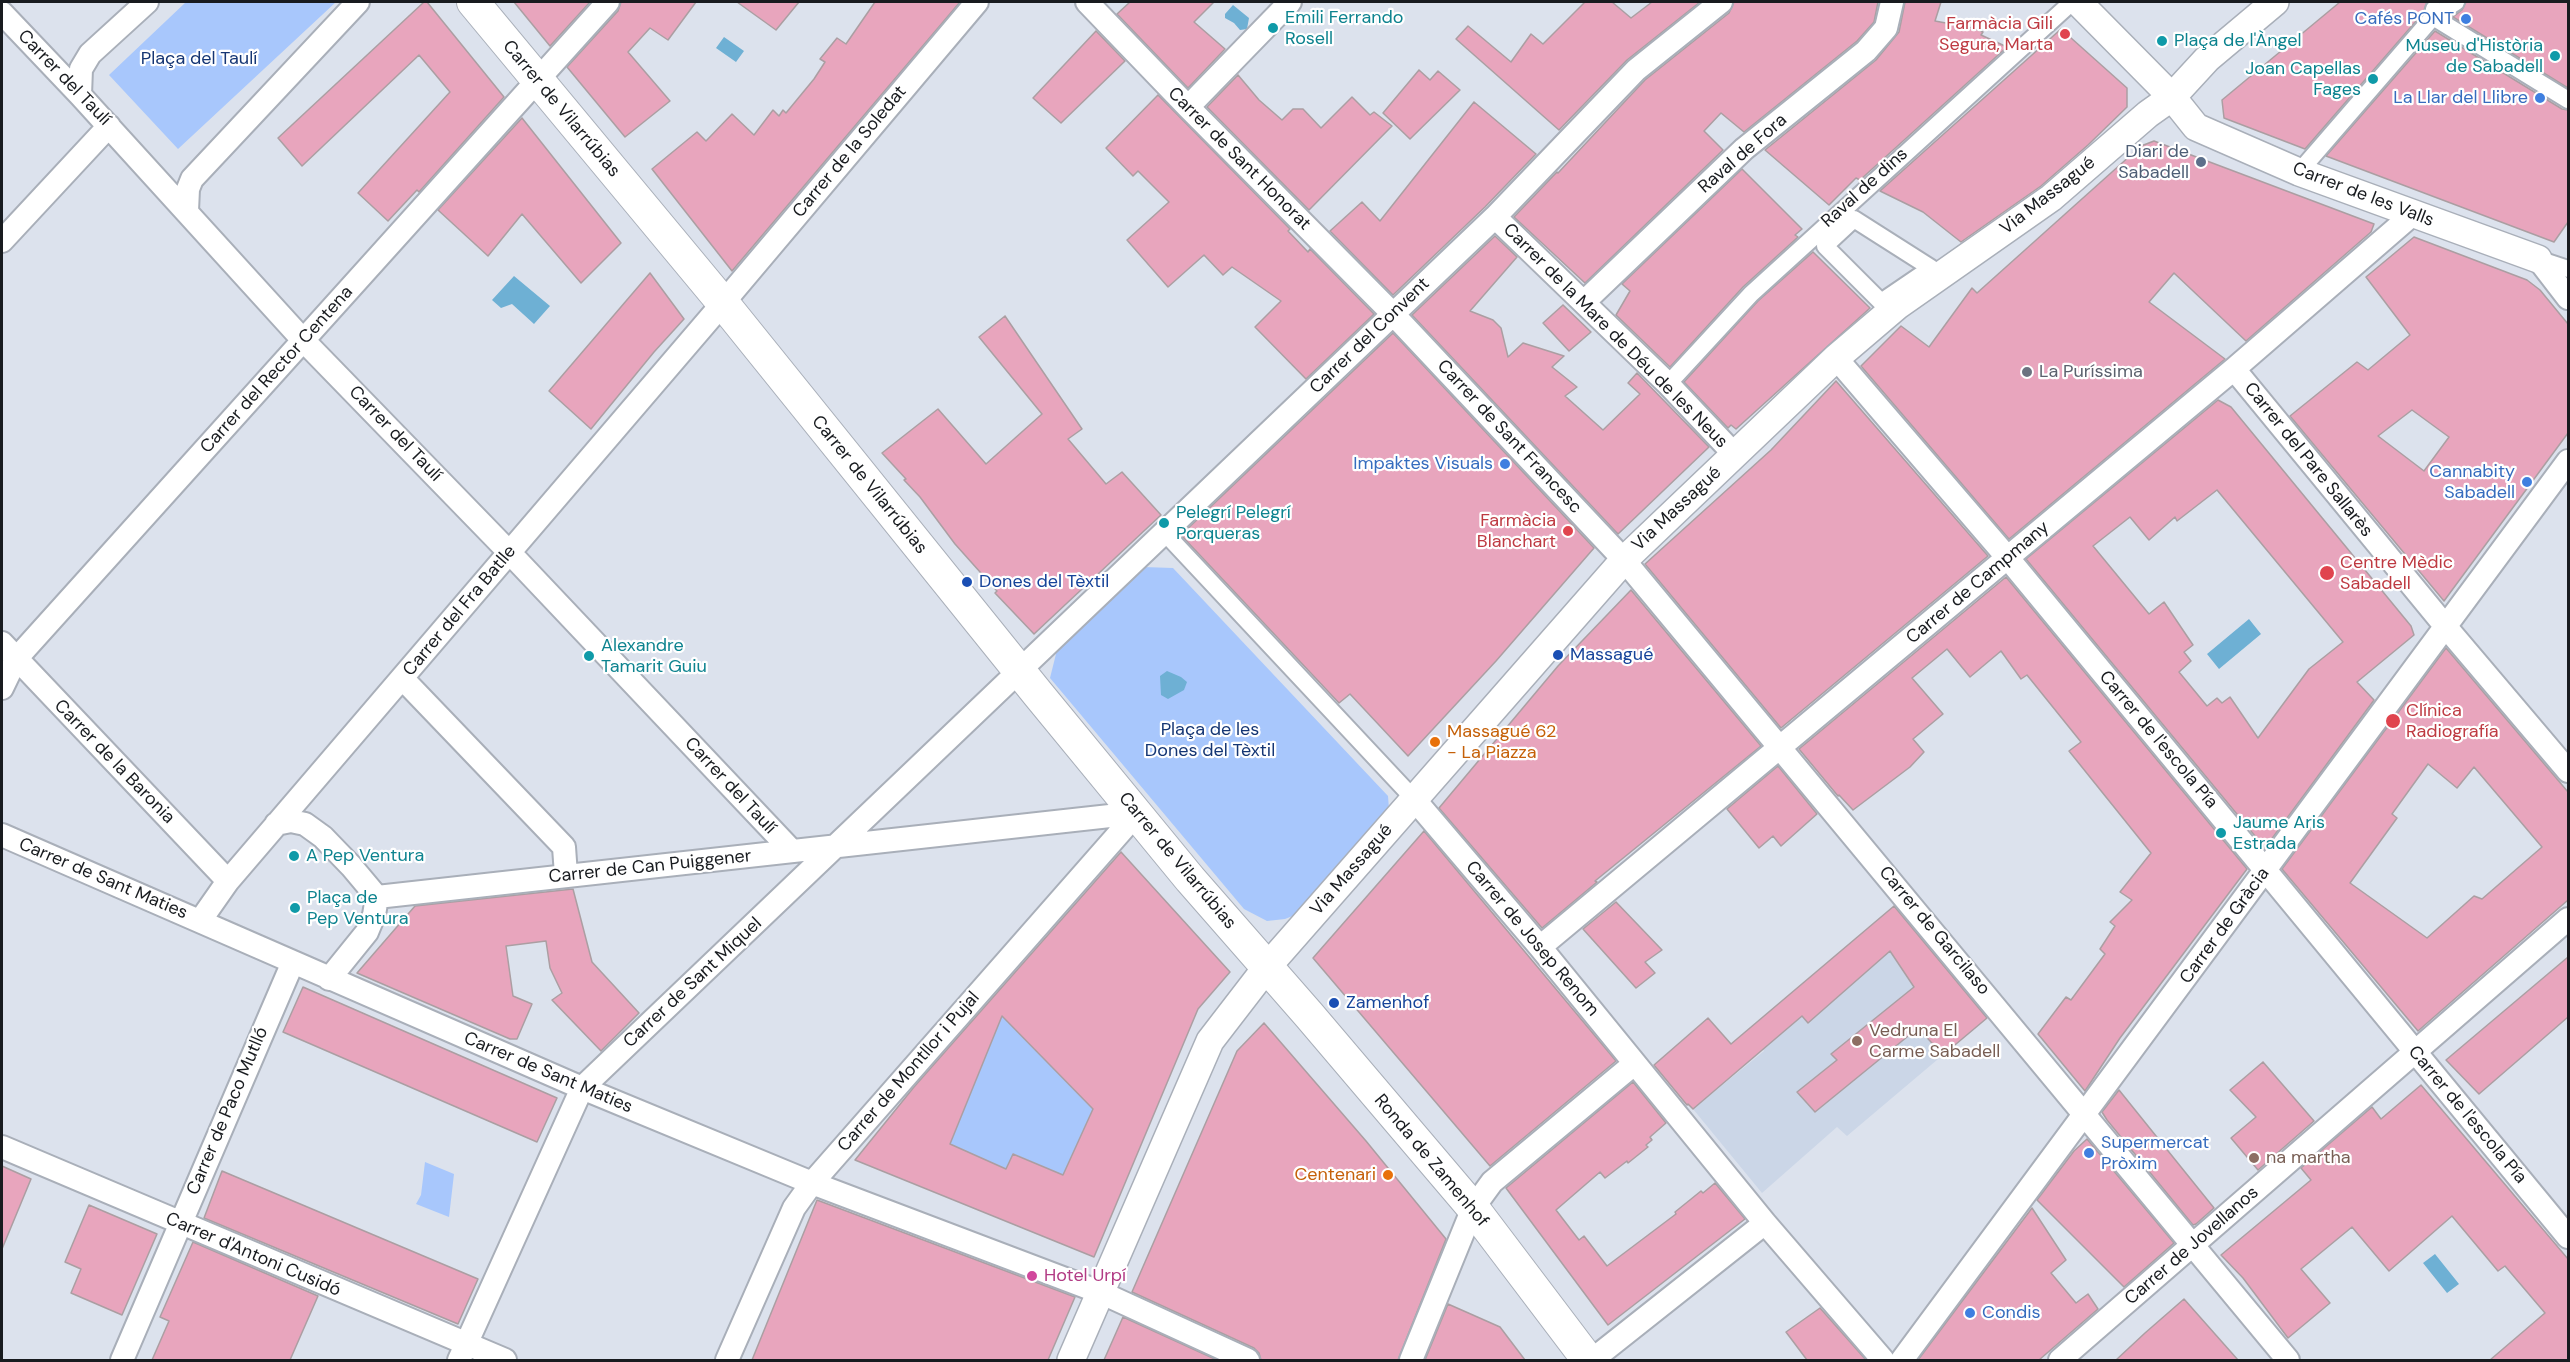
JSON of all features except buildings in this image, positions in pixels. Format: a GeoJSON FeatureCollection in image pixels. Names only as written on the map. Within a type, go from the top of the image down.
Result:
{"type":"FeatureCollection","features":[{"type":"Feature","properties":{"kind":"main road","name":"Carrer de Vilarrúbias"},"geometry":{"type":"LineString","coordinates":[[473,2],[723,303],[1204,896],[1267,967]]}},
{"type":"Feature","properties":{"kind":"main road","name":"Ronda de Zamenhof"},"geometry":{"type":"LineString","coordinates":[[1267,967],[1473,1208],[1590,1360]]}},
{"type":"Feature","properties":{"kind":"street"},"geometry":{"type":"LineString","coordinates":[[80,94],[81,69],[90,54],[147,2]]}},
{"type":"Feature","properties":{"kind":"street"},"geometry":{"type":"LineString","coordinates":[[187,211],[188,189],[192,179],[358,2]]}},
{"type":"Feature","properties":{"kind":"street","name":"Carrer del Rector Centena"},"geometry":{"type":"LineString","coordinates":[[2,688],[9,651],[303,340],[608,2]]}},
{"type":"Feature","properties":{"kind":"street","name":"Carrer de la Soledat"},"geometry":{"type":"LineString","coordinates":[[723,303],[977,2]]}},
{"type":"Feature","properties":{"kind":"street","name":"Carrer de Sant Honorat"},"geometry":{"type":"LineString","coordinates":[[1087,2],[1393,314]]}},
{"type":"Feature","properties":{"kind":"street"},"geometry":{"type":"LineString","coordinates":[[1188,107],[1290,2]]}},
{"type":"Feature","properties":{"kind":"street","name":"Carrer del Convent"},"geometry":{"type":"LineString","coordinates":[[1020,672],[1495,217],[1636,70],[1721,2]]}},
{"type":"Feature","properties":{"kind":"street","name":"Raval de Fora"},"geometry":{"type":"LineString","coordinates":[[1584,302],[1744,149],[1866,51],[1886,28],[1892,2]]}},
{"type":"Feature","properties":{"kind":"street","name":"Raval de dins"},"geometry":{"type":"LineString","coordinates":[[1668,384],[1751,294],[2072,2]]}},
{"type":"Feature","properties":{"kind":"street","name":"Carrer de les Valls"},"geometry":{"type":"LineString","coordinates":[[2078,2],[2172,97],[2196,128],[2299,172],[2568,268]]}},
{"type":"Feature","properties":{"kind":"street","name":"Via Massagué"},"geometry":{"type":"LineString","coordinates":[[1071,1360],[1210,1041],[1267,967],[1624,560],[1836,358],[1897,306],[2051,198],[2148,114],[2172,97],[2207,59],[2275,2]]}},
{"type":"Feature","properties":{"kind":"street"},"geometry":{"type":"LineString","coordinates":[[2299,172],[2434,10],[2456,2]]}},
{"type":"Feature","properties":{"kind":"street"},"geometry":{"type":"LineString","coordinates":[[2434,10],[2568,100]]}},
{"type":"Feature","properties":{"kind":"street","name":"Carrer del Taulí"},"geometry":{"type":"LineString","coordinates":[[2,13],[80,94],[303,340],[509,552],[792,851]]}},
{"type":"Feature","properties":{"kind":"street"},"geometry":{"type":"LineString","coordinates":[[2,241],[109,126]]}},
{"type":"Feature","properties":{"kind":"street","name":"Carrer de Campmany"},"geometry":{"type":"LineString","coordinates":[[1540,947],[1782,748],[2234,369],[2412,214]]}},
{"type":"Feature","properties":{"kind":"street","name":"Carrer de la Mare de Déu de les Neus"},"geometry":{"type":"LineString","coordinates":[[1495,217],[1668,384],[1735,455]]}},
{"type":"Feature","properties":{"kind":"street"},"geometry":{"type":"LineString","coordinates":[[1854,219],[1931,268],[1881,302],[1825,246],[1854,219]]}},
{"type":"Feature","properties":{"kind":"street"},"geometry":{"type":"LineString","coordinates":[[2538,259],[2568,298]]}},
{"type":"Feature","properties":{"kind":"street","name":"Carrer del Fra Batlle"},"geometry":{"type":"LineString","coordinates":[[200,921],[228,880],[723,303]]}},
{"type":"Feature","properties":{"kind":"street","name":"Carrer de Sant Francesc"},"geometry":{"type":"LineString","coordinates":[[1393,314],[1624,560]]}},
{"type":"Feature","properties":{"kind":"street","name":"Carrer de l'escola Pía"},"geometry":{"type":"LineString","coordinates":[[1836,358],[2007,557],[2568,1237]]}},
{"type":"Feature","properties":{"kind":"street","name":"Carrer del Pare Sallarès"},"geometry":{"type":"LineString","coordinates":[[2234,369],[2446,627],[2568,771]]}},
{"type":"Feature","properties":{"kind":"street","name":"Carrer de Gràcia"},"geometry":{"type":"LineString","coordinates":[[1902,1360],[2086,1115],[2568,461]]}},
{"type":"Feature","properties":{"kind":"street","name":"Carrer de Josep Renom"},"geometry":{"type":"LineString","coordinates":[[1164,532],[1414,799],[1540,947],[1765,1223],[1883,1360]]}},
{"type":"Feature","properties":{"kind":"street","name":"Carrer de Garcilaso"},"geometry":{"type":"LineString","coordinates":[[1624,560],[2288,1360]]}},
{"type":"Feature","properties":{"kind":"street","name":"Carrer de la Baronia"},"geometry":{"type":"LineString","coordinates":[[9,651],[228,880]]}},
{"type":"Feature","properties":{"kind":"street","name":"Carrer de Sant Miquel"},"geometry":{"type":"LineString","coordinates":[[463,1353],[582,1088],[837,847],[976,711],[1020,672]]}},
{"type":"Feature","properties":{"kind":"street"},"geometry":{"type":"LineString","coordinates":[[402,678],[564,847],[566,875]]}},
{"type":"Feature","properties":{"kind":"street","name":"Carrer de Can Puiggener"},"geometry":{"type":"LineString","coordinates":[[377,897],[1137,813]]}},
{"type":"Feature","properties":{"kind":"street","name":"Carrer de Montllor i Pujal"},"geometry":{"type":"LineString","coordinates":[[727,1360],[794,1208],[812,1183],[1137,813]]}},
{"type":"Feature","properties":{"kind":"street"},"geometry":{"type":"LineString","coordinates":[[276,824],[291,821],[305,824],[323,837],[377,897],[374,915],[367,932],[329,979]]}},
{"type":"Feature","properties":{"kind":"street","name":"Carrer de Sant Maties"},"geometry":{"type":"LineString","coordinates":[[2,835],[582,1088],[812,1183],[1102,1293],[1248,1360]]}},
{"type":"Feature","properties":{"kind":"street","name":"Carrer de Jovellanos"},"geometry":{"type":"LineString","coordinates":[[2060,1360],[2568,919]]}},
{"type":"Feature","properties":{"kind":"street","name":"Carrer de Paco Mutlló"},"geometry":{"type":"LineString","coordinates":[[122,1360],[293,962]]}},
{"type":"Feature","properties":{"kind":"street"},"geometry":{"type":"LineString","coordinates":[[1411,1360],[1473,1208],[1492,1182],[1634,1064]]}},
{"type":"Feature","properties":{"kind":"street","name":"Carrer d'Antoni Cusidó"},"geometry":{"type":"LineString","coordinates":[[2,1147],[179,1224],[463,1353],[505,1360]]}},
{"type":"Feature","properties":{"kind":"street"},"geometry":{"type":"LineString","coordinates":[[1590,1360],[1765,1223]]}},
{"type":"Feature","properties":{"kind":"shaded area"},"geometry":{"type":"Polygon","coordinates":[[[1233,5],[1249,18],[1247,29],[1240,30],[1225,18],[1225,14],[1233,5]]]}},
{"type":"Feature","properties":{"kind":"shaded area"},"geometry":{"type":"Polygon","coordinates":[[[724,37],[744,51],[736,62],[716,48],[724,37]]]}},
{"type":"Feature","properties":{"kind":"shaded area"},"geometry":{"type":"Polygon","coordinates":[[[514,276],[550,306],[534,324],[512,304],[501,308],[492,300],[514,276]]]}},
{"type":"Feature","properties":{"kind":"shaded area"},"geometry":{"type":"Polygon","coordinates":[[[2249,619],[2261,634],[2219,669],[2207,654],[2249,619]]]}},
{"type":"Feature","properties":{"kind":"shaded area"},"geometry":{"type":"Polygon","coordinates":[[[1167,671],[1187,682],[1184,690],[1168,699],[1161,695],[1160,676],[1167,671]]]}},
{"type":"Feature","properties":{"kind":"shaded area","name":"Vedruna El Carme Sabadell"},"geometry":{"type":"Polygon","coordinates":[[[1895,905],[1989,1016],[1847,1136],[1837,1127],[1762,1193],[1693,1109],[1764,1051],[1746,1031],[1895,905]]]}},
{"type":"Feature","properties":{"kind":"shaded area"},"geometry":{"type":"Polygon","coordinates":[[[2435,1254],[2459,1284],[2447,1293],[2423,1263],[2435,1254]]]}},
{"type":"Feature","properties":{"kind":"green space","name":"Plaça del Taulí"},"geometry":{"type":"Polygon","coordinates":[[[186,2],[336,2],[178,149],[109,75],[186,2]]]}},
{"type":"Feature","properties":{"kind":"green space","name":"Plaça de les Dones del Tèxtil"},"geometry":{"type":"Polygon","coordinates":[[[1143,567],[1173,568],[1388,796],[1389,809],[1295,915],[1285,919],[1267,921],[1244,909],[1050,678],[1057,650],[1143,567]]]}},
{"type":"Feature","properties":{"kind":"green space"},"geometry":{"type":"Polygon","coordinates":[[[1002,1016],[1093,1109],[1063,1175],[1014,1154],[1006,1169],[950,1144],[1002,1016]]]}},
{"type":"Feature","properties":{"kind":"green space"},"geometry":{"type":"Polygon","coordinates":[[[425,1162],[454,1174],[449,1217],[416,1204],[421,1195],[425,1162]]]}},
{"type":"Feature","properties":{"kind":"place","name":"Cafés PONT"},"geometry":{"type":"Point","coordinates":[2466,19]}},
{"type":"Feature","properties":{"kind":"place","name":"Emili Ferrando Rosell"},"geometry":{"type":"Point","coordinates":[1273,28]}},
{"type":"Feature","properties":{"kind":"place","name":"Farmàcia Gili Segura, Marta"},"geometry":{"type":"Point","coordinates":[2065,34]}},
{"type":"Feature","properties":{"kind":"place","name":"Plaça de l'Àngel"},"geometry":{"type":"Point","coordinates":[2162,41]}},
{"type":"Feature","properties":{"kind":"place","name":"Museu d'Història de Sabadell"},"geometry":{"type":"Point","coordinates":[2555,56]}},
{"type":"Feature","properties":{"kind":"place","name":"Joan Capellas Fages"},"geometry":{"type":"Point","coordinates":[2373,79]}},
{"type":"Feature","properties":{"kind":"place","name":"La Llar del Llibre"},"geometry":{"type":"Point","coordinates":[2540,98]}},
{"type":"Feature","properties":{"kind":"place","name":"Diari de Sabadell"},"geometry":{"type":"Point","coordinates":[2201,162]}},
{"type":"Feature","properties":{"kind":"place","name":"La Puríssima"},"geometry":{"type":"Point","coordinates":[2027,372]}},
{"type":"Feature","properties":{"kind":"place","name":"Impaktes Visuals"},"geometry":{"type":"Point","coordinates":[1505,464]}},
{"type":"Feature","properties":{"kind":"place","name":"Cannabity Sabadell"},"geometry":{"type":"Point","coordinates":[2527,482]}},
{"type":"Feature","properties":{"kind":"place","name":"Pelegrí Pelegrí Porqueras"},"geometry":{"type":"Point","coordinates":[1164,523]}},
{"type":"Feature","properties":{"kind":"place","name":"Farmàcia Blanchart"},"geometry":{"type":"Point","coordinates":[1568,531]}},
{"type":"Feature","properties":{"kind":"place","name":"Centre Mèdic Sabadell"},"geometry":{"type":"Point","coordinates":[2327,573]}},
{"type":"Feature","properties":{"kind":"place","name":"Dones del Tèxtil"},"geometry":{"type":"Point","coordinates":[967,582]}},
{"type":"Feature","properties":{"kind":"place","name":"Massagué"},"geometry":{"type":"Point","coordinates":[1558,655]}},
{"type":"Feature","properties":{"kind":"place","name":"Alexandre Tamarit Guiu"},"geometry":{"type":"Point","coordinates":[589,656]}},
{"type":"Feature","properties":{"kind":"place","name":"Clínica Radiografía"},"geometry":{"type":"Point","coordinates":[2393,721]}},
{"type":"Feature","properties":{"kind":"place","name":"Massagué 62 - La Piazza"},"geometry":{"type":"Point","coordinates":[1435,742]}},
{"type":"Feature","properties":{"kind":"place","name":"Jaume Aris Estrada"},"geometry":{"type":"Point","coordinates":[2221,833]}},
{"type":"Feature","properties":{"kind":"place","name":"A Pep Ventura"},"geometry":{"type":"Point","coordinates":[294,856]}},
{"type":"Feature","properties":{"kind":"place","name":"Plaça de Pep Ventura"},"geometry":{"type":"Point","coordinates":[295,908]}},
{"type":"Feature","properties":{"kind":"place","name":"Zamenhof"},"geometry":{"type":"Point","coordinates":[1334,1003]}},
{"type":"Feature","properties":{"kind":"place","name":"Vedruna El Carme Sabadell"},"geometry":{"type":"Point","coordinates":[1857,1041]}},
{"type":"Feature","properties":{"kind":"place","name":"Supermercat Pròxim"},"geometry":{"type":"Point","coordinates":[2089,1153]}},
{"type":"Feature","properties":{"kind":"place","name":"na martha"},"geometry":{"type":"Point","coordinates":[2254,1158]}},
{"type":"Feature","properties":{"kind":"place","name":"Centenari"},"geometry":{"type":"Point","coordinates":[1388,1175]}},
{"type":"Feature","properties":{"kind":"place","name":"Hotel Urpí"},"geometry":{"type":"Point","coordinates":[1032,1276]}},
{"type":"Feature","properties":{"kind":"place","name":"Condis"},"geometry":{"type":"Point","coordinates":[1970,1313]}}]}
